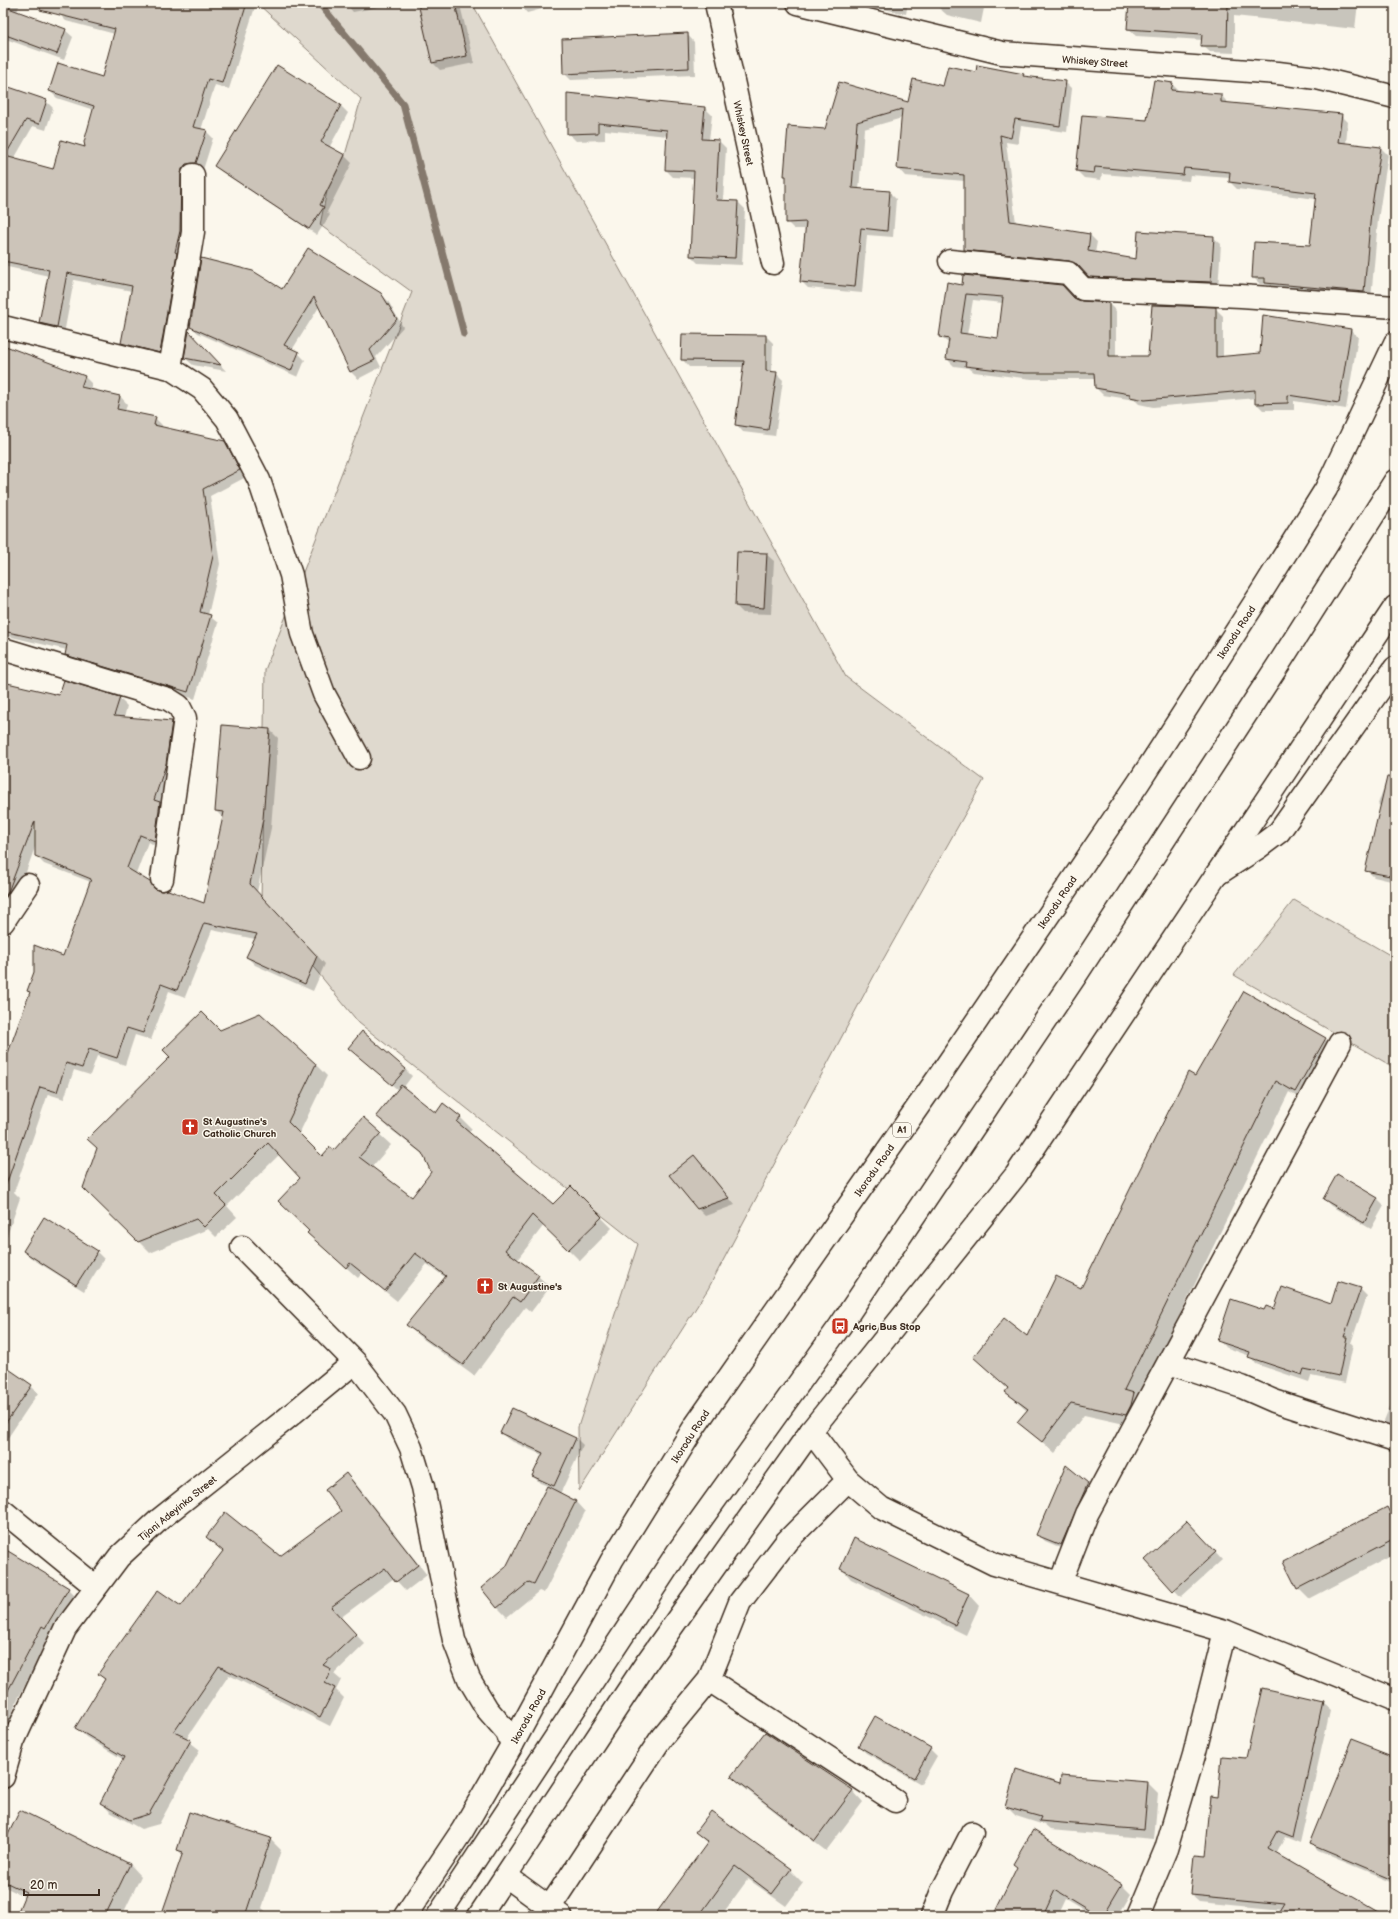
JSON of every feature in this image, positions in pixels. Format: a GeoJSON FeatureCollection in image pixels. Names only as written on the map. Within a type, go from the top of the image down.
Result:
{"type":"FeatureCollection","features":[{"type":"Feature","properties":{"kind":"main road","name":"Whiskey Street"},"geometry":{"type":"LineString","coordinates":[[716,3],[773,263]]}},
{"type":"Feature","properties":{"kind":"main road","name":"Whiskey Street"},"geometry":{"type":"LineString","coordinates":[[798,3],[1002,53],[1278,73],[1317,78],[1395,97]]}},
{"type":"Feature","properties":{"kind":"main road"},"geometry":{"type":"LineString","coordinates":[[170,368],[193,232],[193,175]]}},
{"type":"Feature","properties":{"kind":"main road"},"geometry":{"type":"LineString","coordinates":[[950,261],[1068,273],[1084,289],[1241,296],[1395,307]]}},
{"type":"Feature","properties":{"kind":"main road"},"geometry":{"type":"LineString","coordinates":[[3,327],[170,368],[202,389],[228,419],[259,480],[292,575],[302,634],[324,694],[359,758]]}},
{"type":"Feature","properties":{"kind":"main road","name":"Ikorodu Road"},"geometry":{"type":"LineString","coordinates":[[405,1916],[462,1831],[512,1745],[612,1560],[695,1426],[938,1078],[1138,782],[1259,596],[1326,489],[1395,343]]}},
{"type":"Feature","properties":{"kind":"main road"},"geometry":{"type":"LineString","coordinates":[[438,1916],[677,1553],[840,1326],[1076,975],[1291,646],[1395,481]]}},
{"type":"Feature","properties":{"kind":"main road"},"geometry":{"type":"LineString","coordinates":[[479,1916],[647,1662],[810,1431],[1016,1175],[1395,606]]}},
{"type":"Feature","properties":{"kind":"main road"},"geometry":{"type":"LineString","coordinates":[[3,649],[168,699],[179,706],[185,718],[162,879]]}},
{"type":"Feature","properties":{"kind":"main road"},"geometry":{"type":"LineString","coordinates":[[1216,875],[1279,832],[1395,668]]}},
{"type":"Feature","properties":{"kind":"main road"},"geometry":{"type":"LineString","coordinates":[[3,922],[28,885]]}},
{"type":"Feature","properties":{"kind":"main road"},"geometry":{"type":"LineString","coordinates":[[1060,1584],[1087,1514],[1340,1043]]}},
{"type":"Feature","properties":{"kind":"main road"},"geometry":{"type":"LineString","coordinates":[[242,1248],[355,1362],[395,1414],[411,1448],[424,1487],[454,1640],[469,1679],[487,1709],[507,1732],[512,1745]]}},
{"type":"Feature","properties":{"kind":"main road","name":"Tijani Adeyinka Street"},"geometry":{"type":"LineString","coordinates":[[3,1778],[13,1742],[66,1629],[119,1557],[160,1519],[280,1424],[355,1362]]}},
{"type":"Feature","properties":{"kind":"main road"},"geometry":{"type":"LineString","coordinates":[[1169,1363],[1242,1387],[1274,1401],[1395,1440]]}},
{"type":"Feature","properties":{"kind":"main road"},"geometry":{"type":"LineString","coordinates":[[810,1431],[848,1480],[881,1508],[994,1564],[1225,1631],[1395,1700]]}},
{"type":"Feature","properties":{"kind":"main road"},"geometry":{"type":"LineString","coordinates":[[506,1876],[552,1913],[662,1737],[709,1680],[740,1602],[787,1541],[848,1480]]}},
{"type":"Feature","properties":{"kind":"main road"},"geometry":{"type":"LineString","coordinates":[[3,1511],[96,1587]]}},
{"type":"Feature","properties":{"kind":"main road"},"geometry":{"type":"LineString","coordinates":[[1138,1916],[1166,1849],[1194,1755],[1225,1631]]}},
{"type":"Feature","properties":{"kind":"main road"},"geometry":{"type":"LineString","coordinates":[[709,1680],[895,1801]]}},
{"type":"Feature","properties":{"kind":"main road"},"geometry":{"type":"LineString","coordinates":[[932,1916],[942,1890],[972,1833]]}},
{"type":"Feature","properties":{"kind":"shaded area"},"geometry":{"type":"Polygon","coordinates":[[[257,3],[472,3],[846,677],[984,780],[875,974],[708,1289],[579,1491],[578,1427],[638,1244],[359,1023],[261,903],[265,670],[412,292],[320,225],[327,191],[345,155],[361,99],[257,3]]]}},
{"type":"Feature","properties":{"kind":"shaded area"},"geometry":{"type":"Polygon","coordinates":[[[1294,900],[1395,958],[1395,1068],[1234,975],[1294,900]]]}},
{"type":"Feature","properties":{"kind":"building"},"geometry":{"type":"Polygon","coordinates":[[[41,3],[247,3],[222,83],[208,79],[193,127],[207,130],[196,163],[186,164],[182,169],[180,231],[175,252],[177,253],[160,353],[121,343],[132,286],[67,273],[57,327],[39,323],[49,270],[3,261],[3,85],[47,100],[39,124],[26,120],[5,156],[53,169],[61,140],[85,147],[84,142],[94,106],[49,91],[58,63],[102,77],[115,29],[40,10],[41,3]]]}},
{"type":"Feature","properties":{"kind":"building"},"geometry":{"type":"Polygon","coordinates":[[[418,3],[455,3],[467,56],[432,63],[418,3]]]}},
{"type":"Feature","properties":{"kind":"building"},"geometry":{"type":"Polygon","coordinates":[[[1129,3],[1228,3],[1227,46],[1201,46],[1202,34],[1127,29],[1129,3]]]}},
{"type":"Feature","properties":{"kind":"building"},"geometry":{"type":"Polygon","coordinates":[[[3,6],[66,29],[57,54],[3,34],[3,6]]]}},
{"type":"Feature","properties":{"kind":"building"},"geometry":{"type":"Polygon","coordinates":[[[688,33],[689,68],[563,74],[562,39],[688,33]]]}},
{"type":"Feature","properties":{"kind":"building"},"geometry":{"type":"Polygon","coordinates":[[[277,65],[341,105],[321,142],[345,155],[320,205],[324,207],[309,229],[214,166],[277,65]]]}},
{"type":"Feature","properties":{"kind":"building"},"geometry":{"type":"Polygon","coordinates":[[[977,65],[1024,74],[1023,76],[1066,81],[1060,126],[1015,119],[1011,138],[1000,135],[1010,221],[1090,234],[1088,251],[1136,259],[1138,231],[1214,236],[1211,282],[1089,277],[1077,264],[1069,261],[964,250],[964,175],[897,169],[902,109],[857,122],[852,188],[890,191],[887,231],[861,228],[855,287],[800,282],[806,222],[786,223],[786,176],[784,176],[788,126],[825,129],[839,82],[908,102],[913,79],[943,86],[948,66],[976,72],[977,65]]]}},
{"type":"Feature","properties":{"kind":"building"},"geometry":{"type":"Polygon","coordinates":[[[1154,80],[1173,83],[1171,90],[1221,94],[1221,102],[1342,114],[1338,142],[1381,147],[1371,212],[1364,292],[1265,283],[1265,278],[1252,278],[1254,242],[1310,245],[1316,193],[1229,182],[1230,172],[1184,168],[1183,175],[1095,167],[1094,173],[1076,171],[1082,115],[1147,120],[1154,80]]]}},
{"type":"Feature","properties":{"kind":"building"},"geometry":{"type":"Polygon","coordinates":[[[567,93],[705,107],[702,139],[719,140],[716,200],[738,201],[735,258],[690,256],[694,171],[665,170],[667,130],[598,123],[598,133],[567,134],[567,93]]]}},
{"type":"Feature","properties":{"kind":"building"},"geometry":{"type":"Polygon","coordinates":[[[308,248],[381,293],[397,319],[370,350],[375,360],[350,372],[314,297],[284,345],[299,352],[291,371],[190,327],[201,258],[253,271],[282,289],[308,248]]]}},
{"type":"Feature","properties":{"kind":"building"},"geometry":{"type":"Polygon","coordinates":[[[963,275],[1062,285],[1074,298],[1082,301],[1109,303],[1109,356],[1148,356],[1152,305],[1216,307],[1216,357],[1260,353],[1263,315],[1351,329],[1339,403],[1288,395],[1288,403],[1255,404],[1255,390],[1145,400],[1130,397],[1130,394],[1095,388],[1094,373],[1024,373],[965,366],[966,362],[946,359],[949,339],[939,337],[947,282],[962,285],[963,275]],[[966,294],[960,333],[998,338],[1003,297],[966,294]]]}},
{"type":"Feature","properties":{"kind":"building"},"geometry":{"type":"Polygon","coordinates":[[[189,331],[221,365],[184,358],[189,331]]]}},
{"type":"Feature","properties":{"kind":"building"},"geometry":{"type":"Polygon","coordinates":[[[682,334],[766,335],[766,371],[777,372],[768,430],[735,425],[744,361],[681,360],[682,334]]]}},
{"type":"Feature","properties":{"kind":"building"},"geometry":{"type":"Polygon","coordinates":[[[3,345],[85,376],[81,387],[120,396],[117,409],[156,417],[154,425],[225,441],[240,470],[203,489],[213,556],[200,612],[211,615],[188,692],[65,655],[67,645],[3,631],[3,345]]]}},
{"type":"Feature","properties":{"kind":"building"},"geometry":{"type":"Polygon","coordinates":[[[737,552],[767,553],[764,608],[735,606],[737,552]]]}},
{"type":"Feature","properties":{"kind":"building"},"geometry":{"type":"Polygon","coordinates":[[[64,680],[120,697],[114,716],[172,721],[166,764],[154,800],[160,802],[155,841],[140,835],[127,868],[150,882],[155,889],[161,891],[168,890],[204,903],[224,812],[215,811],[222,725],[270,729],[263,819],[250,884],[317,956],[305,984],[246,957],[257,934],[204,923],[177,990],[161,984],[143,1033],[127,1028],[117,1058],[89,1049],[82,1068],[66,1063],[57,1092],[40,1087],[6,1185],[3,1185],[3,1052],[8,1053],[30,992],[27,991],[34,972],[34,945],[63,956],[91,879],[35,856],[35,821],[8,892],[3,900],[3,682],[59,695],[64,680]]]}},
{"type":"Feature","properties":{"kind":"building"},"geometry":{"type":"Polygon","coordinates":[[[1387,777],[1395,778],[1395,877],[1365,871],[1387,777]]]}},
{"type":"Feature","properties":{"kind":"building"},"geometry":{"type":"Polygon","coordinates":[[[1244,991],[1326,1038],[1295,1092],[1276,1081],[1124,1390],[1134,1393],[1131,1405],[1126,1415],[1071,1403],[1042,1442],[1017,1422],[1028,1409],[1005,1392],[1008,1388],[973,1357],[1004,1318],[1027,1336],[1056,1276],[1081,1288],[1188,1072],[1195,1076],[1244,991]]]}},
{"type":"Feature","properties":{"kind":"building"},"geometry":{"type":"Polygon","coordinates":[[[202,1012],[220,1030],[260,1013],[316,1064],[288,1122],[322,1156],[330,1147],[334,1150],[363,1117],[381,1133],[359,1157],[412,1197],[431,1172],[422,1153],[376,1116],[401,1085],[436,1113],[443,1103],[461,1117],[457,1122],[553,1204],[571,1186],[602,1217],[568,1250],[532,1215],[505,1250],[539,1275],[520,1302],[513,1297],[463,1365],[406,1325],[446,1276],[415,1253],[385,1291],[350,1263],[346,1268],[307,1233],[309,1231],[278,1201],[300,1178],[268,1143],[216,1195],[226,1205],[204,1227],[196,1219],[138,1242],[83,1188],[97,1148],[87,1139],[170,1057],[163,1050],[202,1012]]]}},
{"type":"Feature","properties":{"kind":"building"},"geometry":{"type":"Polygon","coordinates":[[[362,1031],[406,1069],[392,1085],[348,1048],[362,1031]]]}},
{"type":"Feature","properties":{"kind":"building"},"geometry":{"type":"Polygon","coordinates":[[[694,1155],[729,1198],[697,1209],[669,1175],[694,1155]]]}},
{"type":"Feature","properties":{"kind":"building"},"geometry":{"type":"Polygon","coordinates":[[[1337,1174],[1378,1198],[1364,1223],[1323,1199],[1337,1174]]]}},
{"type":"Feature","properties":{"kind":"building"},"geometry":{"type":"Polygon","coordinates":[[[44,1217],[98,1251],[76,1285],[23,1251],[44,1217]]]}},
{"type":"Feature","properties":{"kind":"building"},"geometry":{"type":"Polygon","coordinates":[[[1338,1281],[1361,1288],[1344,1337],[1347,1337],[1339,1376],[1304,1369],[1302,1375],[1248,1357],[1250,1352],[1217,1341],[1231,1299],[1264,1310],[1266,1306],[1274,1309],[1282,1287],[1331,1304],[1338,1281]]]}},
{"type":"Feature","properties":{"kind":"building"},"geometry":{"type":"Polygon","coordinates":[[[3,1365],[32,1385],[3,1427],[3,1365]]]}},
{"type":"Feature","properties":{"kind":"building"},"geometry":{"type":"Polygon","coordinates":[[[512,1408],[576,1438],[554,1486],[532,1476],[543,1453],[500,1433],[512,1408]]]}},
{"type":"Feature","properties":{"kind":"building"},"geometry":{"type":"Polygon","coordinates":[[[1066,1465],[1088,1483],[1061,1545],[1036,1535],[1066,1465]]]}},
{"type":"Feature","properties":{"kind":"building"},"geometry":{"type":"Polygon","coordinates":[[[346,1473],[418,1565],[396,1582],[385,1568],[331,1607],[356,1634],[323,1665],[331,1669],[325,1683],[335,1688],[320,1717],[219,1666],[174,1732],[191,1740],[149,1814],[130,1820],[100,1803],[124,1757],[75,1728],[105,1679],[98,1674],[158,1590],[181,1606],[223,1551],[206,1537],[225,1512],[280,1556],[341,1511],[325,1490],[346,1473]]]}},
{"type":"Feature","properties":{"kind":"building"},"geometry":{"type":"Polygon","coordinates":[[[547,1486],[576,1501],[534,1584],[529,1582],[497,1608],[481,1588],[506,1567],[547,1486]]]}},
{"type":"Feature","properties":{"kind":"building"},"geometry":{"type":"Polygon","coordinates":[[[1387,1507],[1395,1523],[1395,1538],[1297,1589],[1283,1561],[1387,1507]]]}},
{"type":"Feature","properties":{"kind":"building"},"geometry":{"type":"Polygon","coordinates":[[[1187,1521],[1216,1552],[1173,1591],[1145,1560],[1187,1521]]]}},
{"type":"Feature","properties":{"kind":"building"},"geometry":{"type":"Polygon","coordinates":[[[854,1538],[969,1594],[955,1625],[840,1569],[854,1538]]]}},
{"type":"Feature","properties":{"kind":"building"},"geometry":{"type":"Polygon","coordinates":[[[3,1548],[69,1588],[45,1628],[42,1626],[3,1700],[3,1548]]]}},
{"type":"Feature","properties":{"kind":"building"},"geometry":{"type":"Polygon","coordinates":[[[1262,1688],[1323,1702],[1293,1837],[1278,1831],[1268,1849],[1384,1916],[1276,1916],[1284,1903],[1190,1894],[1194,1855],[1205,1856],[1211,1796],[1218,1797],[1222,1756],[1246,1758],[1262,1688]]]}},
{"type":"Feature","properties":{"kind":"building"},"geometry":{"type":"Polygon","coordinates":[[[875,1716],[931,1748],[914,1778],[858,1746],[875,1716]]]}},
{"type":"Feature","properties":{"kind":"building"},"geometry":{"type":"Polygon","coordinates":[[[765,1732],[853,1790],[815,1841],[731,1776],[765,1732]]]}},
{"type":"Feature","properties":{"kind":"building"},"geometry":{"type":"Polygon","coordinates":[[[1351,1741],[1395,1758],[1395,1880],[1309,1844],[1351,1741]]]}},
{"type":"Feature","properties":{"kind":"building"},"geometry":{"type":"Polygon","coordinates":[[[1016,1769],[1060,1783],[1061,1775],[1148,1782],[1144,1830],[1039,1821],[1041,1817],[1005,1807],[1016,1769]]]}},
{"type":"Feature","properties":{"kind":"building"},"geometry":{"type":"Polygon","coordinates":[[[20,1810],[130,1864],[105,1916],[16,1916],[26,1892],[3,1881],[3,1845],[20,1810]]]}},
{"type":"Feature","properties":{"kind":"building"},"geometry":{"type":"Polygon","coordinates":[[[711,1811],[791,1869],[772,1894],[735,1866],[699,1916],[654,1916],[708,1842],[695,1832],[711,1811]]]}},
{"type":"Feature","properties":{"kind":"building"},"geometry":{"type":"Polygon","coordinates":[[[189,1812],[271,1838],[245,1916],[161,1916],[183,1852],[177,1850],[189,1812]]]}},
{"type":"Feature","properties":{"kind":"building"},"geometry":{"type":"Polygon","coordinates":[[[1033,1830],[1122,1884],[1103,1916],[1098,1916],[1055,1890],[1043,1916],[993,1916],[1017,1867],[1013,1864],[1033,1830]]]}},
{"type":"Feature","properties":{"kind":"waterway"},"geometry":{"type":"LineString","coordinates":[[319,3],[403,104],[464,334]]}},
{"type":"Feature","properties":{"kind":"place","name":"St Augustine's Catholic Church"},"geometry":{"type":"Point","coordinates":[190,1127]}},
{"type":"Feature","properties":{"kind":"place","name":"St Augustine's"},"geometry":{"type":"Point","coordinates":[485,1286]}},
{"type":"Feature","properties":{"kind":"place","name":"Agric Bus Stop"},"geometry":{"type":"Point","coordinates":[840,1326]}}]}
